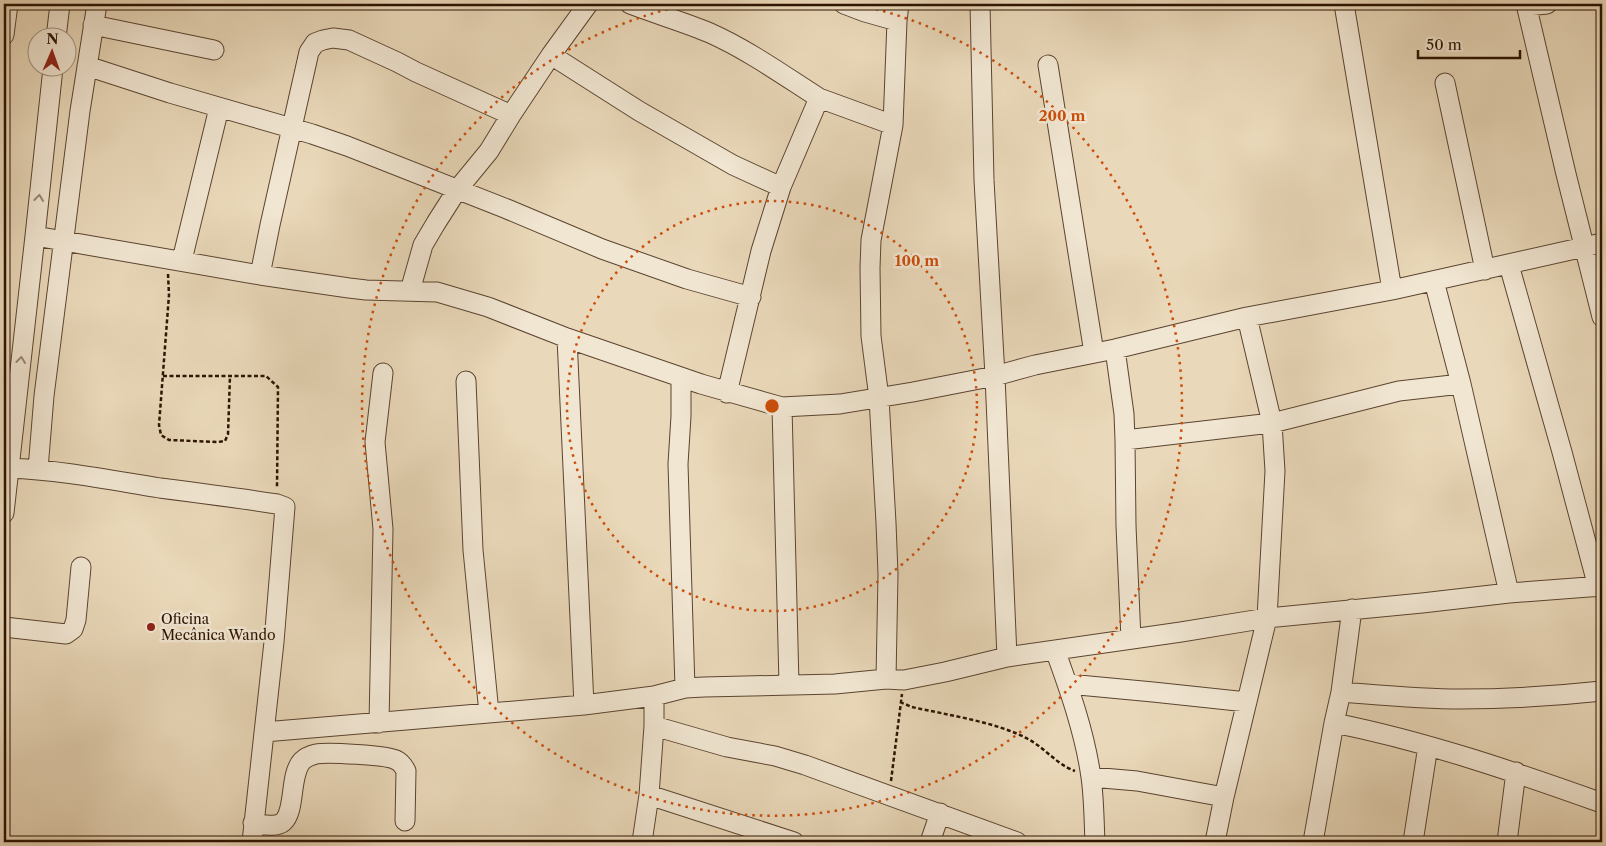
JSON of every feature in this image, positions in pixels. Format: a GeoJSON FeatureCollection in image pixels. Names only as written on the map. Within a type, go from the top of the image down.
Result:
{"type":"FeatureCollection","features":[{"type":"Feature","properties":{"kind":"street"},"geometry":{"type":"LineString","coordinates":[[4,35],[8,4]]}},
{"type":"Feature","properties":{"kind":"street"},"geometry":{"type":"LineString","coordinates":[[57,28],[60,4]]}},
{"type":"Feature","properties":{"kind":"street"},"geometry":{"type":"LineString","coordinates":[[38,469],[44,396],[87,66],[97,4]]}},
{"type":"Feature","properties":{"kind":"street"},"geometry":{"type":"LineString","coordinates":[[410,291],[424,245],[457,190],[489,151],[551,55],[588,4]]}},
{"type":"Feature","properties":{"kind":"street"},"geometry":{"type":"LineString","coordinates":[[630,4],[710,33],[749,53],[819,98],[893,125]]}},
{"type":"Feature","properties":{"kind":"street"},"geometry":{"type":"LineString","coordinates":[[844,4],[865,12],[898,12],[893,125],[871,240],[870,310],[871,336],[879,398],[895,679]]}},
{"type":"Feature","properties":{"kind":"street"},"geometry":{"type":"LineString","coordinates":[[980,4],[984,180],[995,376],[1007,657]]}},
{"type":"Feature","properties":{"kind":"street"},"geometry":{"type":"LineString","coordinates":[[1344,4],[1392,290]]}},
{"type":"Feature","properties":{"kind":"street"},"geometry":{"type":"LineString","coordinates":[[1547,4],[1527,5],[1593,245],[1602,317]]}},
{"type":"Feature","properties":{"kind":"street"},"geometry":{"type":"LineString","coordinates":[[93,25],[214,50]]}},
{"type":"Feature","properties":{"kind":"street"},"geometry":{"type":"LineString","coordinates":[[260,275],[309,52],[315,43],[333,38],[350,40],[416,72],[512,114]]}},
{"type":"Feature","properties":{"kind":"street"},"geometry":{"type":"LineString","coordinates":[[551,55],[639,111],[733,165],[781,187]]}},
{"type":"Feature","properties":{"kind":"street"},"geometry":{"type":"LineString","coordinates":[[1048,65],[1094,352]]}},
{"type":"Feature","properties":{"kind":"street"},"geometry":{"type":"LineString","coordinates":[[87,66],[347,146],[602,249],[687,279],[751,297]]}},
{"type":"Feature","properties":{"kind":"street"},"geometry":{"type":"LineString","coordinates":[[4,513],[52,78]]}},
{"type":"Feature","properties":{"kind":"street"},"geometry":{"type":"LineString","coordinates":[[1445,84],[1485,270]]}},
{"type":"Feature","properties":{"kind":"street"},"geometry":{"type":"LineString","coordinates":[[727,392],[761,251],[781,187],[819,98]]}},
{"type":"Feature","properties":{"kind":"street"},"geometry":{"type":"LineString","coordinates":[[175,259],[219,108]]}},
{"type":"Feature","properties":{"kind":"street"},"geometry":{"type":"LineString","coordinates":[[36,236],[260,275],[358,289],[437,292],[488,307],[567,338],[681,377],[782,407],[840,404],[995,376],[1035,365],[1115,349],[1247,317],[1392,290],[1593,245]]}},
{"type":"Feature","properties":{"kind":"street"},"geometry":{"type":"LineString","coordinates":[[264,732],[584,705],[654,696],[686,688],[835,684],[895,679],[944,672],[1007,657],[1267,618],[1510,593],[1600,587],[1508,265]]}},
{"type":"Feature","properties":{"kind":"street"},"geometry":{"type":"LineString","coordinates":[[1434,281],[1461,384],[1510,593]]}},
{"type":"Feature","properties":{"kind":"street"},"geometry":{"type":"LineString","coordinates":[[1215,842],[1267,618],[1275,471],[1272,423],[1247,317]]}},
{"type":"Feature","properties":{"kind":"street"},"geometry":{"type":"LineString","coordinates":[[567,338],[584,705]]}},
{"type":"Feature","properties":{"kind":"street"},"geometry":{"type":"LineString","coordinates":[[1115,349],[1124,414],[1126,519],[1132,639]]}},
{"type":"Feature","properties":{"kind":"street"},"geometry":{"type":"LineString","coordinates":[[379,723],[383,529],[375,442],[383,373]]}},
{"type":"Feature","properties":{"kind":"street"},"geometry":{"type":"LineString","coordinates":[[681,377],[682,416],[678,464],[686,688]]}},
{"type":"Feature","properties":{"kind":"street"},"geometry":{"type":"LineString","coordinates":[[466,381],[474,550],[489,713]]}},
{"type":"Feature","properties":{"kind":"street"},"geometry":{"type":"LineString","coordinates":[[1125,440],[1272,423],[1399,391],[1461,384]]}},
{"type":"Feature","properties":{"kind":"street"},"geometry":{"type":"LineString","coordinates":[[782,407],[789,684]]}},
{"type":"Feature","properties":{"kind":"street"},"geometry":{"type":"LineString","coordinates":[[9,468],[38,469],[284,506],[274,642],[252,842]]}},
{"type":"Feature","properties":{"kind":"street"},"geometry":{"type":"LineString","coordinates":[[4,627],[60,634],[66,634],[73,629],[76,620],[81,567]]}},
{"type":"Feature","properties":{"kind":"street"},"geometry":{"type":"LineString","coordinates":[[1313,842],[1340,692],[1352,609]]}},
{"type":"Feature","properties":{"kind":"street"},"geometry":{"type":"LineString","coordinates":[[1055,650],[1068,684],[1092,777],[1095,842]]}},
{"type":"Feature","properties":{"kind":"street"},"geometry":{"type":"LineString","coordinates":[[1068,684],[1247,702]]}},
{"type":"Feature","properties":{"kind":"street"},"geometry":{"type":"LineString","coordinates":[[1340,692],[1461,699],[1602,691]]}},
{"type":"Feature","properties":{"kind":"street"},"geometry":{"type":"LineString","coordinates":[[642,842],[649,795],[654,726],[654,696]]}},
{"type":"Feature","properties":{"kind":"street"},"geometry":{"type":"LineString","coordinates":[[1334,723],[1428,746],[1516,772],[1602,803]]}},
{"type":"Feature","properties":{"kind":"street"},"geometry":{"type":"LineString","coordinates":[[654,726],[727,747],[789,760],[940,813],[998,839],[1017,842]]}},
{"type":"Feature","properties":{"kind":"street"},"geometry":{"type":"LineString","coordinates":[[1413,842],[1428,746]]}},
{"type":"Feature","properties":{"kind":"street"},"geometry":{"type":"LineString","coordinates":[[253,823],[276,826],[282,823],[288,814],[296,770],[303,760],[314,754],[385,757],[396,760],[403,765],[406,771],[404,821]]}},
{"type":"Feature","properties":{"kind":"street"},"geometry":{"type":"LineString","coordinates":[[1507,842],[1516,772]]}},
{"type":"Feature","properties":{"kind":"street"},"geometry":{"type":"LineString","coordinates":[[1092,777],[1137,781],[1224,797]]}},
{"type":"Feature","properties":{"kind":"street"},"geometry":{"type":"LineString","coordinates":[[649,795],[794,842]]}},
{"type":"Feature","properties":{"kind":"street"},"geometry":{"type":"LineString","coordinates":[[930,842],[940,813]]}},
{"type":"Feature","properties":{"kind":"path"},"geometry":{"type":"LineString","coordinates":[[175,259],[169,295],[159,425],[161,435],[169,440],[225,441],[228,434],[230,376]]}},
{"type":"Feature","properties":{"kind":"path"},"geometry":{"type":"LineString","coordinates":[[163,376],[266,376],[278,387],[277,504]]}},
{"type":"Feature","properties":{"kind":"path"},"geometry":{"type":"LineString","coordinates":[[888,794],[900,702],[895,679]]}},
{"type":"Feature","properties":{"kind":"path"},"geometry":{"type":"LineString","coordinates":[[900,702],[912,707],[1006,729],[1028,738],[1045,749],[1057,762],[1066,768],[1092,777]]}},
{"type":"Feature","properties":{"kind":"place","name":"Oficina Mecânica Wando"},"geometry":{"type":"Point","coordinates":[151,627]}}]}
